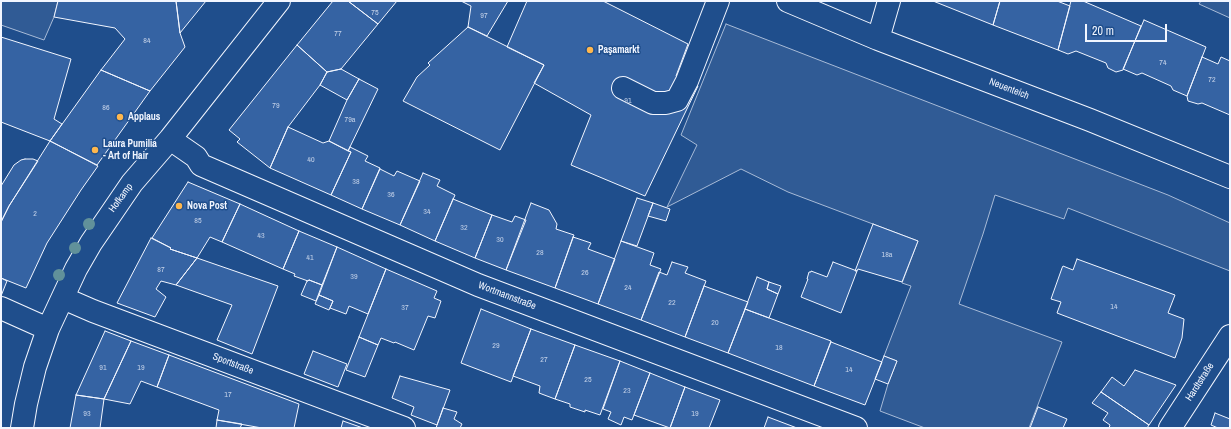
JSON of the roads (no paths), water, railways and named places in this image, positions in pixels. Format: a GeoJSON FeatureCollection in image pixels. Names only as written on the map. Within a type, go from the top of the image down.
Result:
{"type":"FeatureCollection","features":[{"type":"Feature","properties":{"kind":"street","name":"Hofkamp"},"geometry":{"type":"LineString","coordinates":[[22,428],[35,367],[48,329],[91,242],[132,183],[170,139],[279,1]]}},
{"type":"Feature","properties":{"kind":"street"},"geometry":{"type":"LineString","coordinates":[[623,88],[653,103],[666,103],[677,100],[687,81],[718,1]]}},
{"type":"Feature","properties":{"kind":"street","name":"Neuenteich"},"geometry":{"type":"LineString","coordinates":[[788,1],[878,39],[1090,120],[1230,177]]}},
{"type":"Feature","properties":{"kind":"street"},"geometry":{"type":"LineString","coordinates":[[878,39],[889,1]]}},
{"type":"Feature","properties":{"kind":"street","name":"Wortmannstraße"},"geometry":{"type":"LineString","coordinates":[[170,139],[196,157],[202,165],[478,285],[856,428]]}},
{"type":"Feature","properties":{"kind":"street","name":"Sportstraße"},"geometry":{"type":"LineString","coordinates":[[63,298],[93,311],[404,428]]}},
{"type":"Feature","properties":{"kind":"street"},"geometry":{"type":"LineString","coordinates":[[1,308],[48,329]]}},
{"type":"Feature","properties":{"kind":"street","name":"Hardtstraße"},"geometry":{"type":"LineString","coordinates":[[1170,428],[1230,336]]}},
{"type":"Feature","properties":{"kind":"place","name":"Paşamarkt"},"geometry":{"type":"Point","coordinates":[590,50]}},
{"type":"Feature","properties":{"kind":"place","name":"Applaus"},"geometry":{"type":"Point","coordinates":[120,117]}},
{"type":"Feature","properties":{"kind":"place","name":"Laura Pumilia - Art of Hair"},"geometry":{"type":"Point","coordinates":[95,150]}},
{"type":"Feature","properties":{"kind":"place","name":"Nova Post"},"geometry":{"type":"Point","coordinates":[179,206]}}]}
